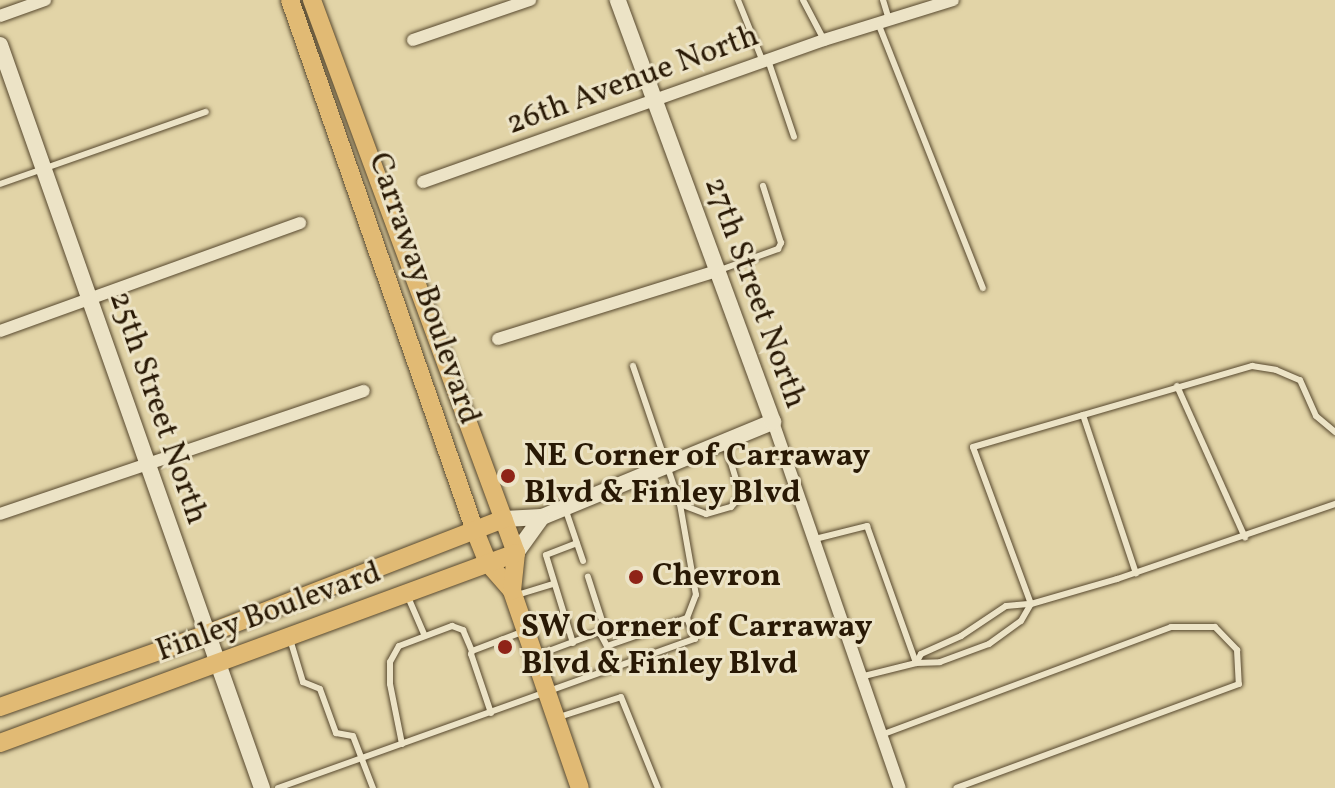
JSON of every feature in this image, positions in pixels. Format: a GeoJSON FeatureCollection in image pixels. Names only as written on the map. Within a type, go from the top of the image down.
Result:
{"type":"FeatureCollection","features":[{"type":"Feature","properties":{"kind":"main road","name":"Carraway Boulevard"},"geometry":{"type":"LineString","coordinates":[[313,3],[516,553],[512,594]]}},
{"type":"Feature","properties":{"kind":"main road","name":"Carraway Boulevard"},"geometry":{"type":"LineString","coordinates":[[293,7],[475,531],[488,563],[512,594],[580,788]]}},
{"type":"Feature","properties":{"kind":"main road","name":"Finley Boulevard"},"geometry":{"type":"LineString","coordinates":[[0,707],[207,634],[504,519]]}},
{"type":"Feature","properties":{"kind":"main road","name":"Finley Boulevard"},"geometry":{"type":"LineString","coordinates":[[0,743],[290,639],[516,553]]}},
{"type":"Feature","properties":{"kind":"street"},"geometry":{"type":"LineString","coordinates":[[0,16],[45,0]]}},
{"type":"Feature","properties":{"kind":"street"},"geometry":{"type":"LineString","coordinates":[[413,40],[530,0]]}},
{"type":"Feature","properties":{"kind":"street","name":"27th Street North"},"geometry":{"type":"LineString","coordinates":[[618,0],[773,422],[900,788]]}},
{"type":"Feature","properties":{"kind":"street","name":"26th Avenue North"},"geometry":{"type":"LineString","coordinates":[[423,182],[824,40],[953,0]]}},
{"type":"Feature","properties":{"kind":"street","name":"25th Street North"},"geometry":{"type":"LineString","coordinates":[[0,47],[262,788]]}},
{"type":"Feature","properties":{"kind":"street"},"geometry":{"type":"LineString","coordinates":[[0,331],[300,223]]}},
{"type":"Feature","properties":{"kind":"street"},"geometry":{"type":"LineString","coordinates":[[498,339],[716,271]]}},
{"type":"Feature","properties":{"kind":"street"},"geometry":{"type":"LineString","coordinates":[[0,514],[364,391]]}},
{"type":"Feature","properties":{"kind":"street","name":"Finley Boulevard"},"geometry":{"type":"LineString","coordinates":[[504,519],[542,517],[773,422]]}},
{"type":"Feature","properties":{"kind":"street"},"geometry":{"type":"LineString","coordinates":[[516,553],[542,517]]}},
{"type":"Feature","properties":{"kind":"lane"},"geometry":{"type":"LineString","coordinates":[[738,0],[766,61],[794,137]]}},
{"type":"Feature","properties":{"kind":"lane"},"geometry":{"type":"LineString","coordinates":[[803,0],[824,40]]}},
{"type":"Feature","properties":{"kind":"lane"},"geometry":{"type":"LineString","coordinates":[[883,0],[884,22],[983,288]]}},
{"type":"Feature","properties":{"kind":"lane"},"geometry":{"type":"LineString","coordinates":[[0,184],[206,112]]}},
{"type":"Feature","properties":{"kind":"lane"},"geometry":{"type":"LineString","coordinates":[[716,271],[778,249],[781,243],[763,186]]}},
{"type":"Feature","properties":{"kind":"lane"},"geometry":{"type":"LineString","coordinates":[[278,788],[695,639],[687,618],[696,595],[680,504],[633,366]]}},
{"type":"Feature","properties":{"kind":"lane"},"geometry":{"type":"LineString","coordinates":[[1031,604],[973,447],[1252,366],[1276,370],[1300,380],[1316,416],[1335,432]]}},
{"type":"Feature","properties":{"kind":"lane"},"geometry":{"type":"LineString","coordinates":[[1177,386],[1245,537]]}},
{"type":"Feature","properties":{"kind":"lane"},"geometry":{"type":"LineString","coordinates":[[1083,415],[1136,573]]}},
{"type":"Feature","properties":{"kind":"lane"},"geometry":{"type":"LineString","coordinates":[[680,504],[706,514],[731,507],[741,496],[725,441]]}},
{"type":"Feature","properties":{"kind":"lane"},"geometry":{"type":"LineString","coordinates":[[916,663],[921,654],[961,636],[1006,606],[1031,604],[1136,573],[1335,504]]}},
{"type":"Feature","properties":{"kind":"lane"},"geometry":{"type":"LineString","coordinates":[[565,507],[583,561]]}},
{"type":"Feature","properties":{"kind":"lane"},"geometry":{"type":"LineString","coordinates":[[812,540],[867,526],[916,663]]}},
{"type":"Feature","properties":{"kind":"lane"},"geometry":{"type":"LineString","coordinates":[[573,643],[546,555],[577,543]]}},
{"type":"Feature","properties":{"kind":"lane"},"geometry":{"type":"LineString","coordinates":[[535,657],[605,630],[588,577]]}},
{"type":"Feature","properties":{"kind":"lane"},"geometry":{"type":"LineString","coordinates":[[512,594],[553,584]]}},
{"type":"Feature","properties":{"kind":"lane"},"geometry":{"type":"LineString","coordinates":[[407,594],[424,634]]}},
{"type":"Feature","properties":{"kind":"lane"},"geometry":{"type":"LineString","coordinates":[[860,677],[916,663],[940,662],[989,644],[1021,621],[1031,604]]}},
{"type":"Feature","properties":{"kind":"lane"},"geometry":{"type":"LineString","coordinates":[[600,633],[607,646],[687,618]]}},
{"type":"Feature","properties":{"kind":"lane"},"geometry":{"type":"LineString","coordinates":[[402,744],[390,684],[390,662],[399,646],[424,634],[452,626],[463,630],[491,713]]}},
{"type":"Feature","properties":{"kind":"lane"},"geometry":{"type":"LineString","coordinates":[[881,735],[1171,627],[1215,627],[1237,650],[1239,684],[957,788]]}},
{"type":"Feature","properties":{"kind":"lane"},"geometry":{"type":"LineString","coordinates":[[472,651],[525,630]]}},
{"type":"Feature","properties":{"kind":"lane"},"geometry":{"type":"LineString","coordinates":[[290,639],[303,682],[320,689],[336,733],[353,736],[373,788]]}},
{"type":"Feature","properties":{"kind":"lane"},"geometry":{"type":"LineString","coordinates":[[556,718],[621,697],[658,788]]}},
{"type":"Feature","properties":{"kind":"place","name":"NE Corner of Carraway Blvd & Finley Blvd"},"geometry":{"type":"Point","coordinates":[508,476]}},
{"type":"Feature","properties":{"kind":"place","name":"Chevron"},"geometry":{"type":"Point","coordinates":[636,577]}},
{"type":"Feature","properties":{"kind":"place","name":"SW Corner of Carraway Blvd & Finley Blvd"},"geometry":{"type":"Point","coordinates":[505,647]}}]}
